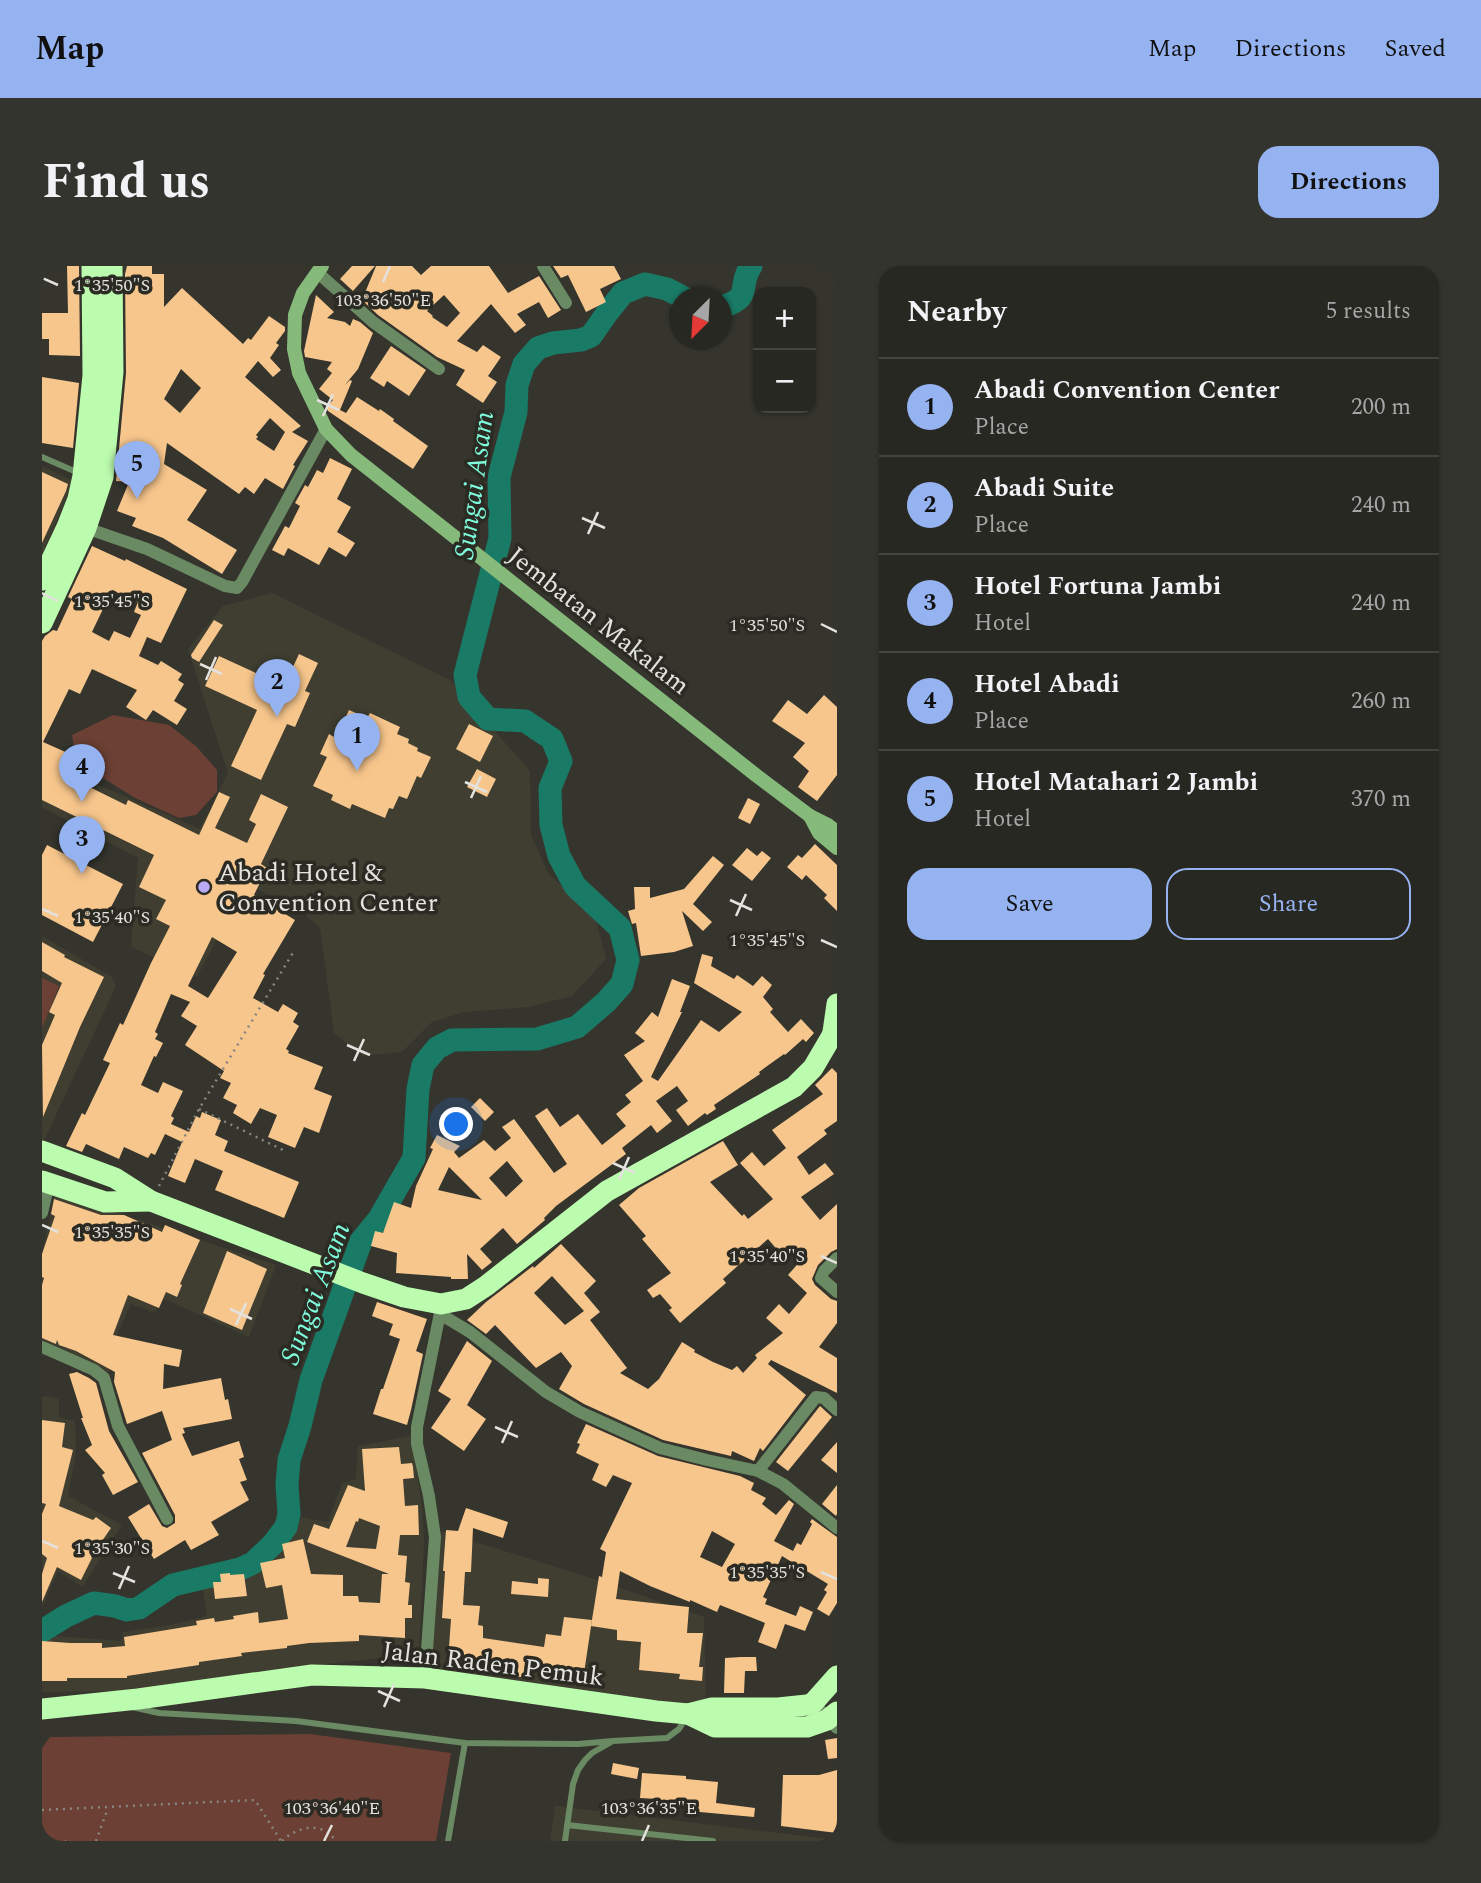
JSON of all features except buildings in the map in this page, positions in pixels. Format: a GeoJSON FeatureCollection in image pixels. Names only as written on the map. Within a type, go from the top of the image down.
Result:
{"type":"FeatureCollection","features":[{"type":"Feature","properties":{"kind":"highway"},"geometry":{"type":"LineString","coordinates":[[42,580],[78,499],[93,476],[92,266]]}},
{"type":"Feature","properties":{"kind":"highway"},"geometry":{"type":"LineString","coordinates":[[42,623],[86,528],[113,372],[111,266]]}},
{"type":"Feature","properties":{"kind":"highway"},"geometry":{"type":"LineString","coordinates":[[42,1152],[115,1178],[151,1201],[363,1283],[441,1309],[466,1299],[486,1286],[607,1191],[794,1087],[813,1068],[835,1029],[837,1004]]}},
{"type":"Feature","properties":{"kind":"highway"},"geometry":{"type":"LineString","coordinates":[[45,1182],[105,1202],[151,1201]]}},
{"type":"Feature","properties":{"kind":"highway","name":"Jalan Raden Pemuk"},"geometry":{"type":"LineString","coordinates":[[42,1709],[312,1675],[425,1678],[688,1714],[712,1708],[778,1708],[813,1703]]}},
{"type":"Feature","properties":{"kind":"highway"},"geometry":{"type":"LineString","coordinates":[[813,1703],[837,1676]]}},
{"type":"Feature","properties":{"kind":"highway","name":"Jalan Raden Pemuk"},"geometry":{"type":"LineString","coordinates":[[688,1714],[715,1727],[807,1727],[834,1720]]}},
{"type":"Feature","properties":{"kind":"street"},"geometry":{"type":"LineString","coordinates":[[544,266],[566,303]]}},
{"type":"Feature","properties":{"kind":"street"},"geometry":{"type":"LineString","coordinates":[[320,269],[373,322],[439,369]]}},
{"type":"Feature","properties":{"kind":"street","name":"Jembatan Makalam"},"geometry":{"type":"LineString","coordinates":[[320,269],[303,293],[295,315],[293,349],[299,373],[326,429],[351,455],[810,816]]}},
{"type":"Feature","properties":{"kind":"street"},"geometry":{"type":"LineString","coordinates":[[86,528],[147,549],[225,586],[237,588],[326,429]]}},
{"type":"Feature","properties":{"kind":"street"},"geometry":{"type":"LineString","coordinates":[[810,816],[837,832]]}},
{"type":"Feature","properties":{"kind":"street"},"geometry":{"type":"LineString","coordinates":[[810,816],[820,833],[837,848]]}},
{"type":"Feature","properties":{"kind":"street"},"geometry":{"type":"LineString","coordinates":[[42,1213],[45,1182]]}},
{"type":"Feature","properties":{"kind":"street"},"geometry":{"type":"LineString","coordinates":[[837,1258],[821,1278],[837,1292]]}},
{"type":"Feature","properties":{"kind":"street"},"geometry":{"type":"LineString","coordinates":[[425,1678],[435,1537],[417,1444],[417,1427],[441,1309],[546,1392],[580,1412],[660,1448],[758,1471],[783,1485],[837,1528]]}},
{"type":"Feature","properties":{"kind":"street"},"geometry":{"type":"LineString","coordinates":[[42,1347],[94,1370],[104,1378],[118,1426],[167,1519]]}},
{"type":"Feature","properties":{"kind":"street"},"geometry":{"type":"LineString","coordinates":[[758,1471],[816,1397],[819,1396],[837,1410]]}},
{"type":"Feature","properties":{"kind":"street"},"geometry":{"type":"LineString","coordinates":[[813,1703],[834,1720]]}},
{"type":"Feature","properties":{"kind":"lane"},"geometry":{"type":"LineString","coordinates":[[42,457],[93,476]]}},
{"type":"Feature","properties":{"kind":"lane"},"geometry":{"type":"LineString","coordinates":[[119,1701],[136,1709],[159,1713],[296,1721],[465,1743],[578,1744],[667,1738],[680,1729],[688,1714]]}},
{"type":"Feature","properties":{"kind":"lane"},"geometry":{"type":"LineString","coordinates":[[565,1841],[573,1784],[578,1770],[592,1753],[613,1741]]}},
{"type":"Feature","properties":{"kind":"lane"},"geometry":{"type":"LineString","coordinates":[[449,1841],[465,1743]]}},
{"type":"Feature","properties":{"kind":"lane"},"geometry":{"type":"LineString","coordinates":[[568,1825],[712,1841]]}},
{"type":"Feature","properties":{"kind":"path"},"geometry":{"type":"LineString","coordinates":[[151,1201],[199,1109],[294,951]]}},
{"type":"Feature","properties":{"kind":"path"},"geometry":{"type":"LineString","coordinates":[[199,1109],[283,1150]]}},
{"type":"Feature","properties":{"kind":"path"},"geometry":{"type":"LineString","coordinates":[[42,1810],[255,1800],[281,1841],[305,1826],[321,1829],[336,1841]]}},
{"type":"Feature","properties":{"kind":"path"},"geometry":{"type":"LineString","coordinates":[[96,1841],[108,1806]]}},
{"type":"Feature","properties":{"kind":"shaded area"},"geometry":{"type":"Polygon","coordinates":[[[42,466],[74,481],[42,554],[42,466]]]}},
{"type":"Feature","properties":{"kind":"shaded area"},"geometry":{"type":"Polygon","coordinates":[[[272,593],[450,680],[530,771],[531,835],[548,873],[595,916],[606,959],[572,996],[528,1007],[464,1012],[432,1022],[402,1052],[363,1056],[334,1033],[320,928],[302,912],[246,883],[197,977],[131,947],[138,858],[42,807],[42,777],[48,763],[200,829],[228,773],[188,649],[223,606],[272,593]]]}},
{"type":"Feature","properties":{"kind":"shaded area"},"geometry":{"type":"Polygon","coordinates":[[[113,715],[169,725],[196,746],[217,770],[217,792],[196,815],[179,818],[135,798],[87,768],[75,753],[72,735],[113,715]]]}},
{"type":"Feature","properties":{"kind":"shaded area"},"geometry":{"type":"Polygon","coordinates":[[[42,936],[112,977],[116,986],[42,1145],[42,936]]]}},
{"type":"Feature","properties":{"kind":"shaded area"},"geometry":{"type":"Polygon","coordinates":[[[42,978],[59,986],[42,1028],[42,978]]]}},
{"type":"Feature","properties":{"kind":"shaded area"},"geometry":{"type":"Polygon","coordinates":[[[55,1192],[276,1265],[249,1337],[162,1298],[155,1313],[131,1304],[119,1330],[108,1374],[42,1343],[42,1254],[55,1192]]]}},
{"type":"Feature","properties":{"kind":"shaded area"},"geometry":{"type":"Polygon","coordinates":[[[42,1396],[59,1399],[59,1417],[75,1421],[76,1452],[68,1496],[122,1525],[82,1587],[58,1571],[42,1608],[42,1396]]]}},
{"type":"Feature","properties":{"kind":"shaded area"},"geometry":{"type":"Polygon","coordinates":[[[411,1436],[422,1504],[424,1544],[419,1654],[121,1691],[42,1692],[42,1635],[121,1641],[123,1632],[171,1625],[207,1616],[200,1573],[247,1565],[292,1530],[301,1517],[328,1522],[342,1483],[356,1479],[358,1446],[411,1436]]]}},
{"type":"Feature","properties":{"kind":"shaded area"},"geometry":{"type":"Polygon","coordinates":[[[434,1529],[704,1617],[706,1701],[683,1706],[426,1671],[434,1529]]]}},
{"type":"Feature","properties":{"kind":"shaded area"},"geometry":{"type":"Polygon","coordinates":[[[310,1734],[451,1753],[436,1841],[42,1841],[42,1748],[50,1737],[310,1734]]]}},
{"type":"Feature","properties":{"kind":"shaded area"},"geometry":{"type":"Polygon","coordinates":[[[555,1806],[837,1840],[837,1841],[550,1841],[555,1806]]]}},
{"type":"Feature","properties":{"kind":"waterway","name":"Sungai Asam"},"geometry":{"type":"LineString","coordinates":[[732,303],[742,295],[751,266]]}},
{"type":"Feature","properties":{"kind":"waterway","name":"Sungai Asam"},"geometry":{"type":"LineString","coordinates":[[42,1631],[94,1603],[127,1610],[139,1608],[173,1585],[240,1569],[253,1563],[273,1544],[286,1527],[289,1514],[289,1460],[311,1380],[361,1241],[379,1219],[414,1158],[418,1089],[423,1065],[437,1048],[452,1040],[537,1039],[577,1027],[622,984],[628,960],[620,928],[575,886],[559,856],[551,825],[550,788],[561,761],[552,739],[525,721],[488,719],[469,697],[465,675],[500,538],[499,477],[516,412],[517,385],[524,364],[538,348],[591,336],[623,293],[645,284],[669,290]]}},
{"type":"Feature","properties":{"kind":"place","name":"Hotel Matahari 2 Jambi"},"geometry":{"type":"Point","coordinates":[137,499]}},
{"type":"Feature","properties":{"kind":"place","name":"Abadi Suite"},"geometry":{"type":"Point","coordinates":[277,717]}},
{"type":"Feature","properties":{"kind":"place","name":"Abadi Convention Center"},"geometry":{"type":"Point","coordinates":[357,771]}},
{"type":"Feature","properties":{"kind":"place","name":"Hotel Abadi"},"geometry":{"type":"Point","coordinates":[82,802]}},
{"type":"Feature","properties":{"kind":"place","name":"Hotel Fortuna Jambi"},"geometry":{"type":"Point","coordinates":[82,874]}},
{"type":"Feature","properties":{"kind":"place","name":"Abadi Hotel & Convention Center"},"geometry":{"type":"Point","coordinates":[204,887]}}]}
